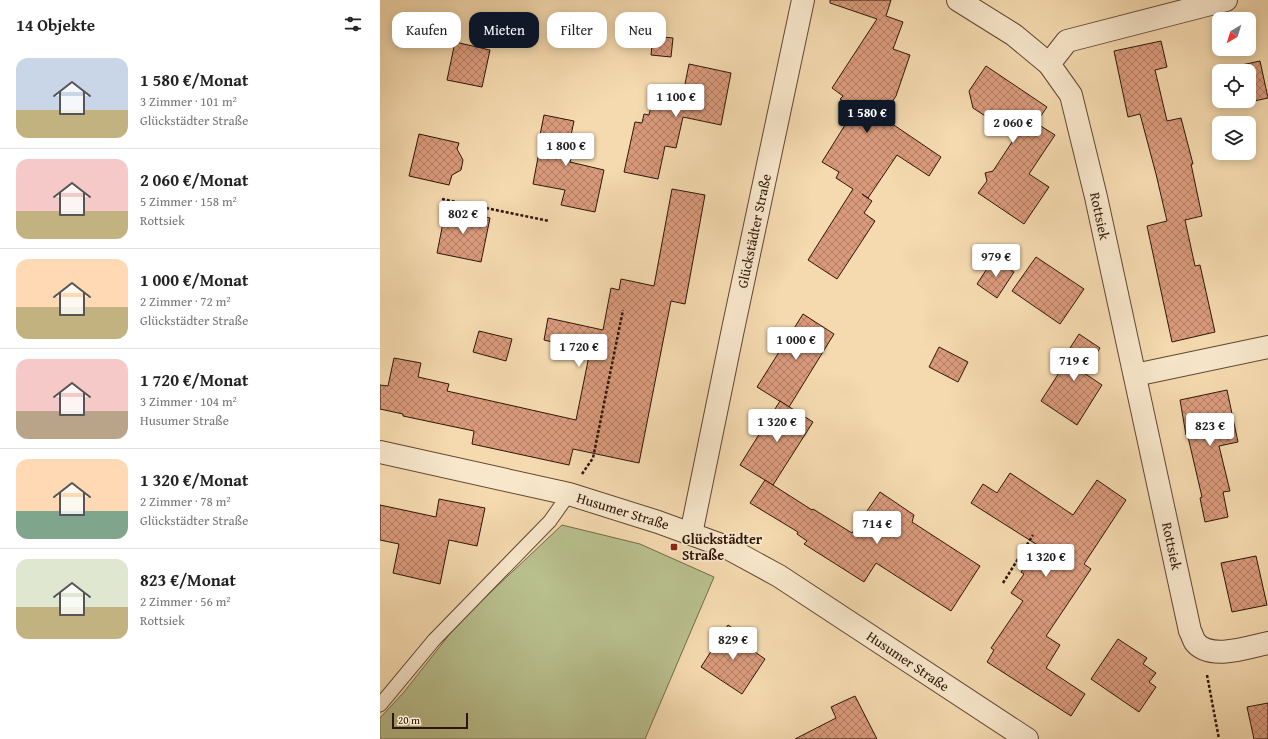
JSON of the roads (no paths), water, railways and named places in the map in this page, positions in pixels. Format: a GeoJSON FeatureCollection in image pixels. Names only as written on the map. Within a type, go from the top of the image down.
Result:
{"type":"FeatureCollection","features":[{"type":"Feature","properties":{"kind":"street","name":"Glückstädter Straße"},"geometry":{"type":"LineString","coordinates":[[692,534],[732,334],[803,0]]}},
{"type":"Feature","properties":{"kind":"street","name":"Rottsiek"},"geometry":{"type":"LineString","coordinates":[[958,0],[1014,35],[1049,64],[1071,95],[1080,128],[1135,375],[1190,630],[1196,643],[1206,649],[1219,652],[1268,644]]}},
{"type":"Feature","properties":{"kind":"street"},"geometry":{"type":"LineString","coordinates":[[1049,64],[1068,41],[1226,0]]}},
{"type":"Feature","properties":{"kind":"street"},"geometry":{"type":"LineString","coordinates":[[1135,375],[1268,346]]}},
{"type":"Feature","properties":{"kind":"street","name":"Husumer Straße"},"geometry":{"type":"LineString","coordinates":[[380,452],[569,494],[614,507],[724,546],[778,576],[1027,739]]}},
{"type":"Feature","properties":{"kind":"lane"},"geometry":{"type":"LineString","coordinates":[[380,706],[434,640],[550,521],[569,494]]}},
{"type":"Feature","properties":{"kind":"place","name":"Glückstädter Straße"},"geometry":{"type":"Point","coordinates":[674,547]}}]}
